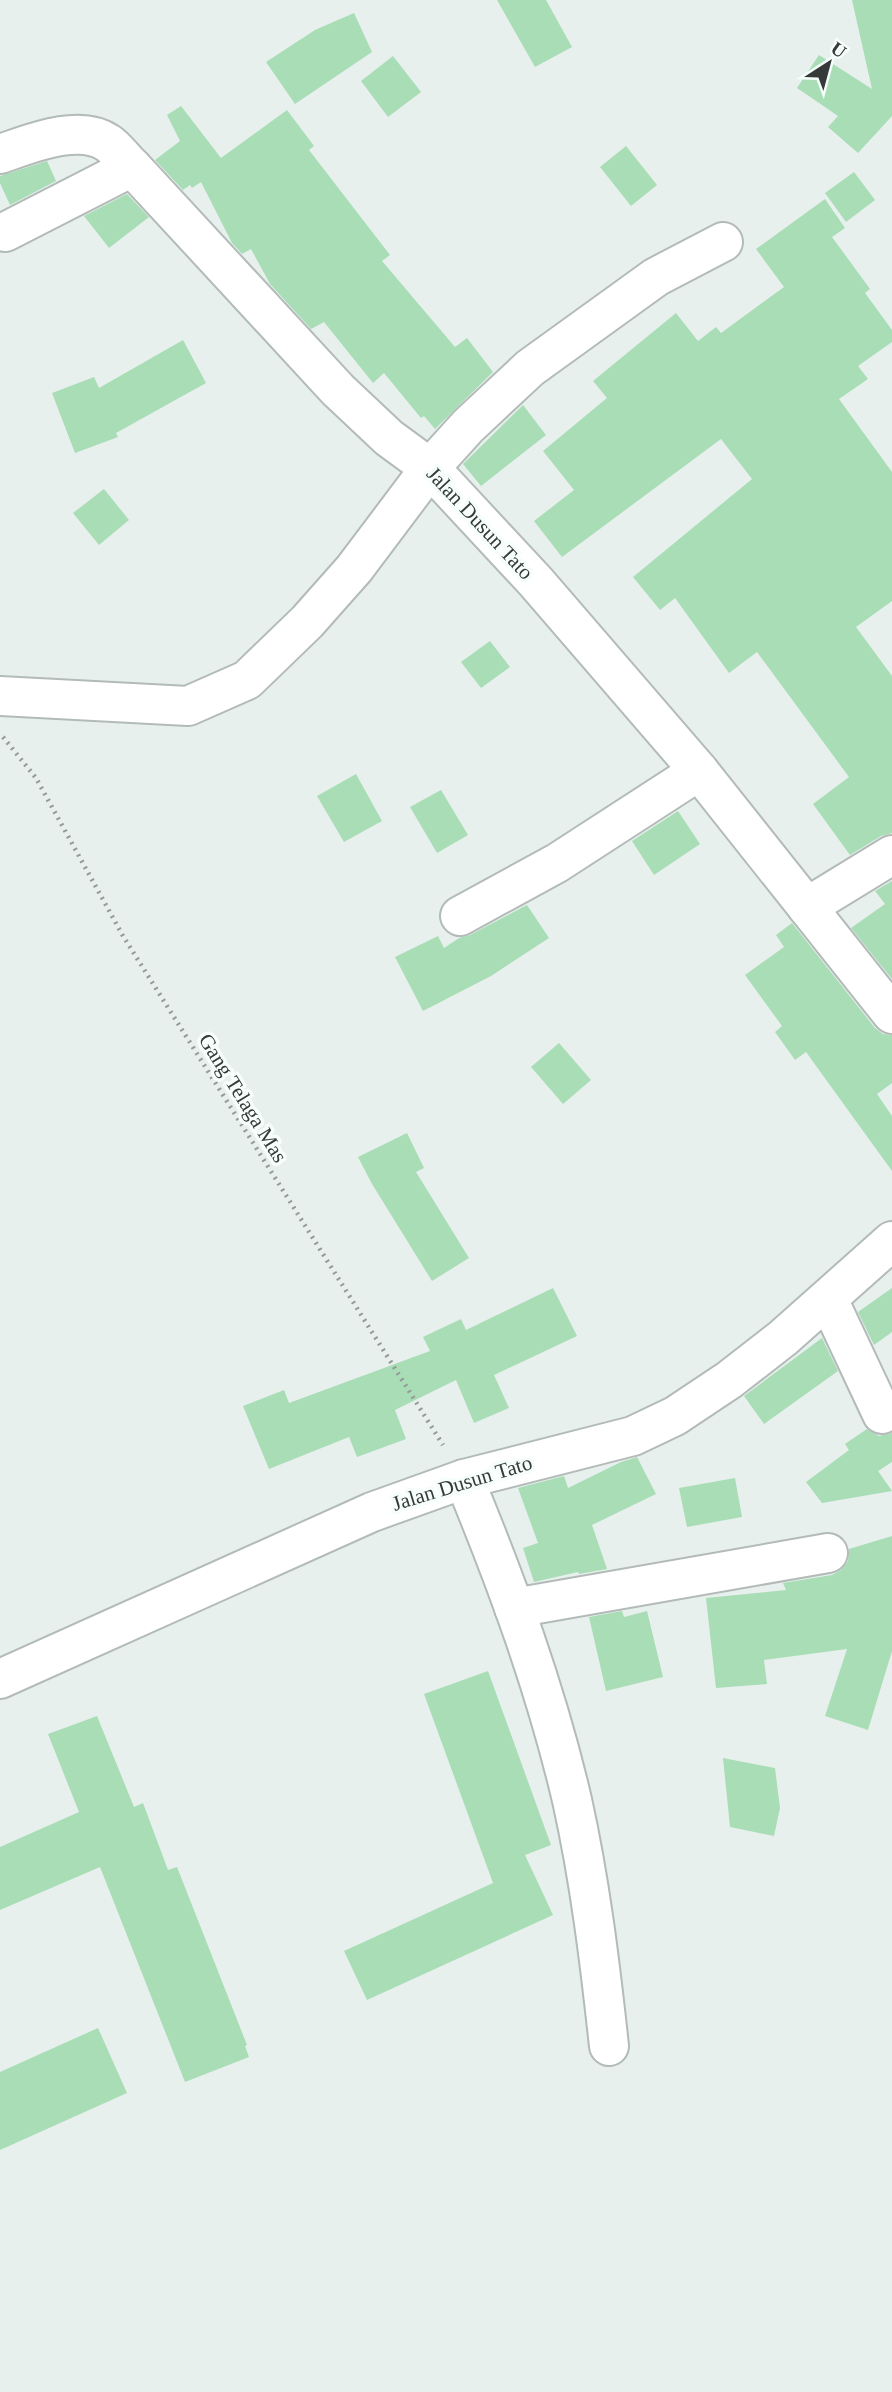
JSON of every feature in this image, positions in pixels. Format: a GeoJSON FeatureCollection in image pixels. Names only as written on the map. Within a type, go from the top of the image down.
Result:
{"type":"FeatureCollection","features":[{"type":"Feature","properties":{"kind":"street","name":"Jalan Dusun Tato"},"geometry":{"type":"LineString","coordinates":[[0,154],[57,136],[94,136],[110,144],[338,390],[389,438],[430,468],[536,582],[699,771],[892,1014]]}},
{"type":"Feature","properties":{"kind":"street"},"geometry":{"type":"LineString","coordinates":[[5,232],[132,167]]}},
{"type":"Feature","properties":{"kind":"street"},"geometry":{"type":"LineString","coordinates":[[0,696],[188,706],[247,680],[307,622],[354,569],[430,468],[468,426],[530,368],[656,277],[723,242]]}},
{"type":"Feature","properties":{"kind":"street"},"geometry":{"type":"LineString","coordinates":[[460,916],[557,863],[699,771]]}},
{"type":"Feature","properties":{"kind":"street"},"geometry":{"type":"LineString","coordinates":[[807,907],[892,855]]}},
{"type":"Feature","properties":{"kind":"street","name":"Jalan Dusun Tato"},"geometry":{"type":"LineString","coordinates":[[0,1679],[372,1512],[464,1479],[633,1436],[675,1416],[729,1380],[828,1299],[892,1241]]}},
{"type":"Feature","properties":{"kind":"street"},"geometry":{"type":"LineString","coordinates":[[828,1299],[882,1414]]}},
{"type":"Feature","properties":{"kind":"street"},"geometry":{"type":"LineString","coordinates":[[464,1479],[514,1608],[551,1719],[588,1881],[610,2046]]}},
{"type":"Feature","properties":{"kind":"street"},"geometry":{"type":"LineString","coordinates":[[514,1608],[828,1553]]}},
{"type":"Feature","properties":{"kind":"path","name":"Gang Telaga Mas"},"geometry":{"type":"LineString","coordinates":[[0,733],[36,778],[122,936],[464,1479]]}},
{"type":"Feature","properties":{"kind":"building"},"geometry":{"type":"Polygon","coordinates":[[[497,0],[546,0],[572,47],[535,67],[497,0]]]}},
{"type":"Feature","properties":{"kind":"building"},"geometry":{"type":"Polygon","coordinates":[[[852,0],[892,0],[892,116],[858,153],[828,127],[838,116],[797,88],[819,55],[872,89],[852,0]]]}},
{"type":"Feature","properties":{"kind":"building"},"geometry":{"type":"Polygon","coordinates":[[[354,13],[372,52],[295,104],[266,62],[315,30],[354,13]]]}},
{"type":"Feature","properties":{"kind":"building"},"geometry":{"type":"Polygon","coordinates":[[[393,56],[421,92],[388,117],[361,81],[393,56]]]}},
{"type":"Feature","properties":{"kind":"building"},"geometry":{"type":"Polygon","coordinates":[[[181,106],[221,158],[287,110],[314,146],[309,150],[390,255],[382,261],[455,347],[467,338],[493,372],[435,429],[424,416],[421,418],[384,373],[373,383],[324,322],[311,329],[270,284],[251,249],[242,254],[232,243],[201,182],[183,190],[155,160],[180,141],[167,115],[181,106]]]}},
{"type":"Feature","properties":{"kind":"building"},"geometry":{"type":"Polygon","coordinates":[[[626,146],[657,185],[631,206],[600,167],[626,146]]]}},
{"type":"Feature","properties":{"kind":"building"},"geometry":{"type":"Polygon","coordinates":[[[47,161],[56,181],[10,205],[0,183],[0,176],[47,161]]]}},
{"type":"Feature","properties":{"kind":"building"},"geometry":{"type":"Polygon","coordinates":[[[854,172],[875,200],[846,222],[825,193],[854,172]]]}},
{"type":"Feature","properties":{"kind":"building"},"geometry":{"type":"Polygon","coordinates":[[[127,194],[149,217],[109,248],[84,216],[127,194]]]}},
{"type":"Feature","properties":{"kind":"building"},"geometry":{"type":"Polygon","coordinates":[[[825,199],[845,228],[832,237],[870,289],[865,293],[892,330],[892,342],[858,366],[868,379],[839,399],[892,472],[892,601],[856,627],[892,676],[892,833],[881,836],[850,855],[813,804],[849,777],[757,652],[729,673],[675,598],[660,610],[633,577],[752,479],[721,439],[562,557],[534,521],[574,490],[543,451],[607,398],[593,381],[676,313],[698,341],[716,327],[721,333],[784,287],[756,249],[825,199]]]}},
{"type":"Feature","properties":{"kind":"building"},"geometry":{"type":"Polygon","coordinates":[[[183,340],[206,383],[116,433],[118,437],[75,453],[52,393],[94,377],[99,388],[183,340]]]}},
{"type":"Feature","properties":{"kind":"building"},"geometry":{"type":"Polygon","coordinates":[[[523,405],[546,435],[481,486],[463,464],[523,405]]]}},
{"type":"Feature","properties":{"kind":"building"},"geometry":{"type":"Polygon","coordinates":[[[104,489],[129,520],[99,545],[73,513],[104,489]]]}},
{"type":"Feature","properties":{"kind":"building"},"geometry":{"type":"Polygon","coordinates":[[[490,641],[510,667],[481,688],[461,662],[490,641]]]}},
{"type":"Feature","properties":{"kind":"building"},"geometry":{"type":"Polygon","coordinates":[[[356,774],[382,821],[344,842],[317,796],[356,774]]]}},
{"type":"Feature","properties":{"kind":"building"},"geometry":{"type":"Polygon","coordinates":[[[441,790],[468,835],[437,853],[410,807],[441,790]]]}},
{"type":"Feature","properties":{"kind":"building"},"geometry":{"type":"Polygon","coordinates":[[[678,811],[700,844],[654,875],[632,841],[678,811]]]}},
{"type":"Feature","properties":{"kind":"building"},"geometry":{"type":"Polygon","coordinates":[[[892,881],[892,979],[851,928],[885,904],[875,891],[892,881]]]}},
{"type":"Feature","properties":{"kind":"building"},"geometry":{"type":"Polygon","coordinates":[[[527,905],[549,938],[491,976],[423,1011],[395,957],[438,936],[444,948],[527,905]]]}},
{"type":"Feature","properties":{"kind":"building"},"geometry":{"type":"Polygon","coordinates":[[[792,923],[875,1028],[883,1034],[892,1035],[892,1083],[877,1094],[892,1116],[892,1171],[806,1052],[795,1060],[775,1032],[782,1026],[745,975],[784,947],[776,935],[792,923]]]}},
{"type":"Feature","properties":{"kind":"building"},"geometry":{"type":"Polygon","coordinates":[[[559,1043],[591,1080],[563,1104],[531,1067],[559,1043]]]}},
{"type":"Feature","properties":{"kind":"building"},"geometry":{"type":"Polygon","coordinates":[[[407,1133],[424,1168],[416,1172],[469,1258],[432,1281],[358,1157],[407,1133]]]}},
{"type":"Feature","properties":{"kind":"building"},"geometry":{"type":"Polygon","coordinates":[[[553,1288],[577,1336],[494,1375],[509,1408],[474,1423],[456,1380],[395,1410],[406,1439],[357,1457],[349,1437],[269,1469],[243,1406],[284,1390],[289,1403],[430,1351],[423,1337],[461,1319],[466,1330],[553,1288]]]}},
{"type":"Feature","properties":{"kind":"building"},"geometry":{"type":"Polygon","coordinates":[[[892,1288],[892,1332],[874,1345],[858,1312],[892,1288]]]}},
{"type":"Feature","properties":{"kind":"building"},"geometry":{"type":"Polygon","coordinates":[[[822,1338],[838,1371],[764,1424],[744,1396],[822,1338]]]}},
{"type":"Feature","properties":{"kind":"building"},"geometry":{"type":"Polygon","coordinates":[[[867,1429],[879,1436],[892,1433],[892,1462],[878,1471],[892,1491],[822,1503],[806,1482],[849,1450],[845,1444],[867,1429]]]}},
{"type":"Feature","properties":{"kind":"building"},"geometry":{"type":"Polygon","coordinates":[[[637,1457],[656,1494],[592,1525],[607,1569],[578,1572],[534,1582],[523,1548],[538,1543],[518,1488],[564,1476],[568,1488],[637,1457]]]}},
{"type":"Feature","properties":{"kind":"building"},"geometry":{"type":"Polygon","coordinates":[[[735,1478],[742,1517],[687,1527],[679,1488],[735,1478]]]}},
{"type":"Feature","properties":{"kind":"building"},"geometry":{"type":"Polygon","coordinates":[[[892,1536],[892,1651],[868,1730],[825,1716],[847,1649],[764,1660],[767,1684],[716,1688],[706,1598],[786,1590],[783,1583],[832,1575],[841,1570],[848,1561],[849,1549],[892,1536]]]}},
{"type":"Feature","properties":{"kind":"building"},"geometry":{"type":"Polygon","coordinates":[[[622,1611],[624,1617],[647,1611],[663,1677],[606,1691],[589,1617],[622,1611]]]}},
{"type":"Feature","properties":{"kind":"building"},"geometry":{"type":"Polygon","coordinates":[[[488,1671],[551,1845],[525,1855],[553,1915],[367,2000],[344,1951],[493,1883],[424,1694],[488,1671]]]}},
{"type":"Feature","properties":{"kind":"building"},"geometry":{"type":"Polygon","coordinates":[[[97,1716],[134,1807],[143,1803],[168,1870],[177,1867],[247,2045],[245,2046],[249,2057],[185,2082],[100,1867],[0,1910],[0,1847],[79,1812],[48,1734],[97,1716]]]}},
{"type":"Feature","properties":{"kind":"building"},"geometry":{"type":"Polygon","coordinates":[[[723,1758],[775,1768],[780,1808],[774,1836],[730,1827],[723,1758]]]}},
{"type":"Feature","properties":{"kind":"building"},"geometry":{"type":"Polygon","coordinates":[[[98,2028],[127,2093],[0,2150],[0,2072],[98,2028]]]}}]}
